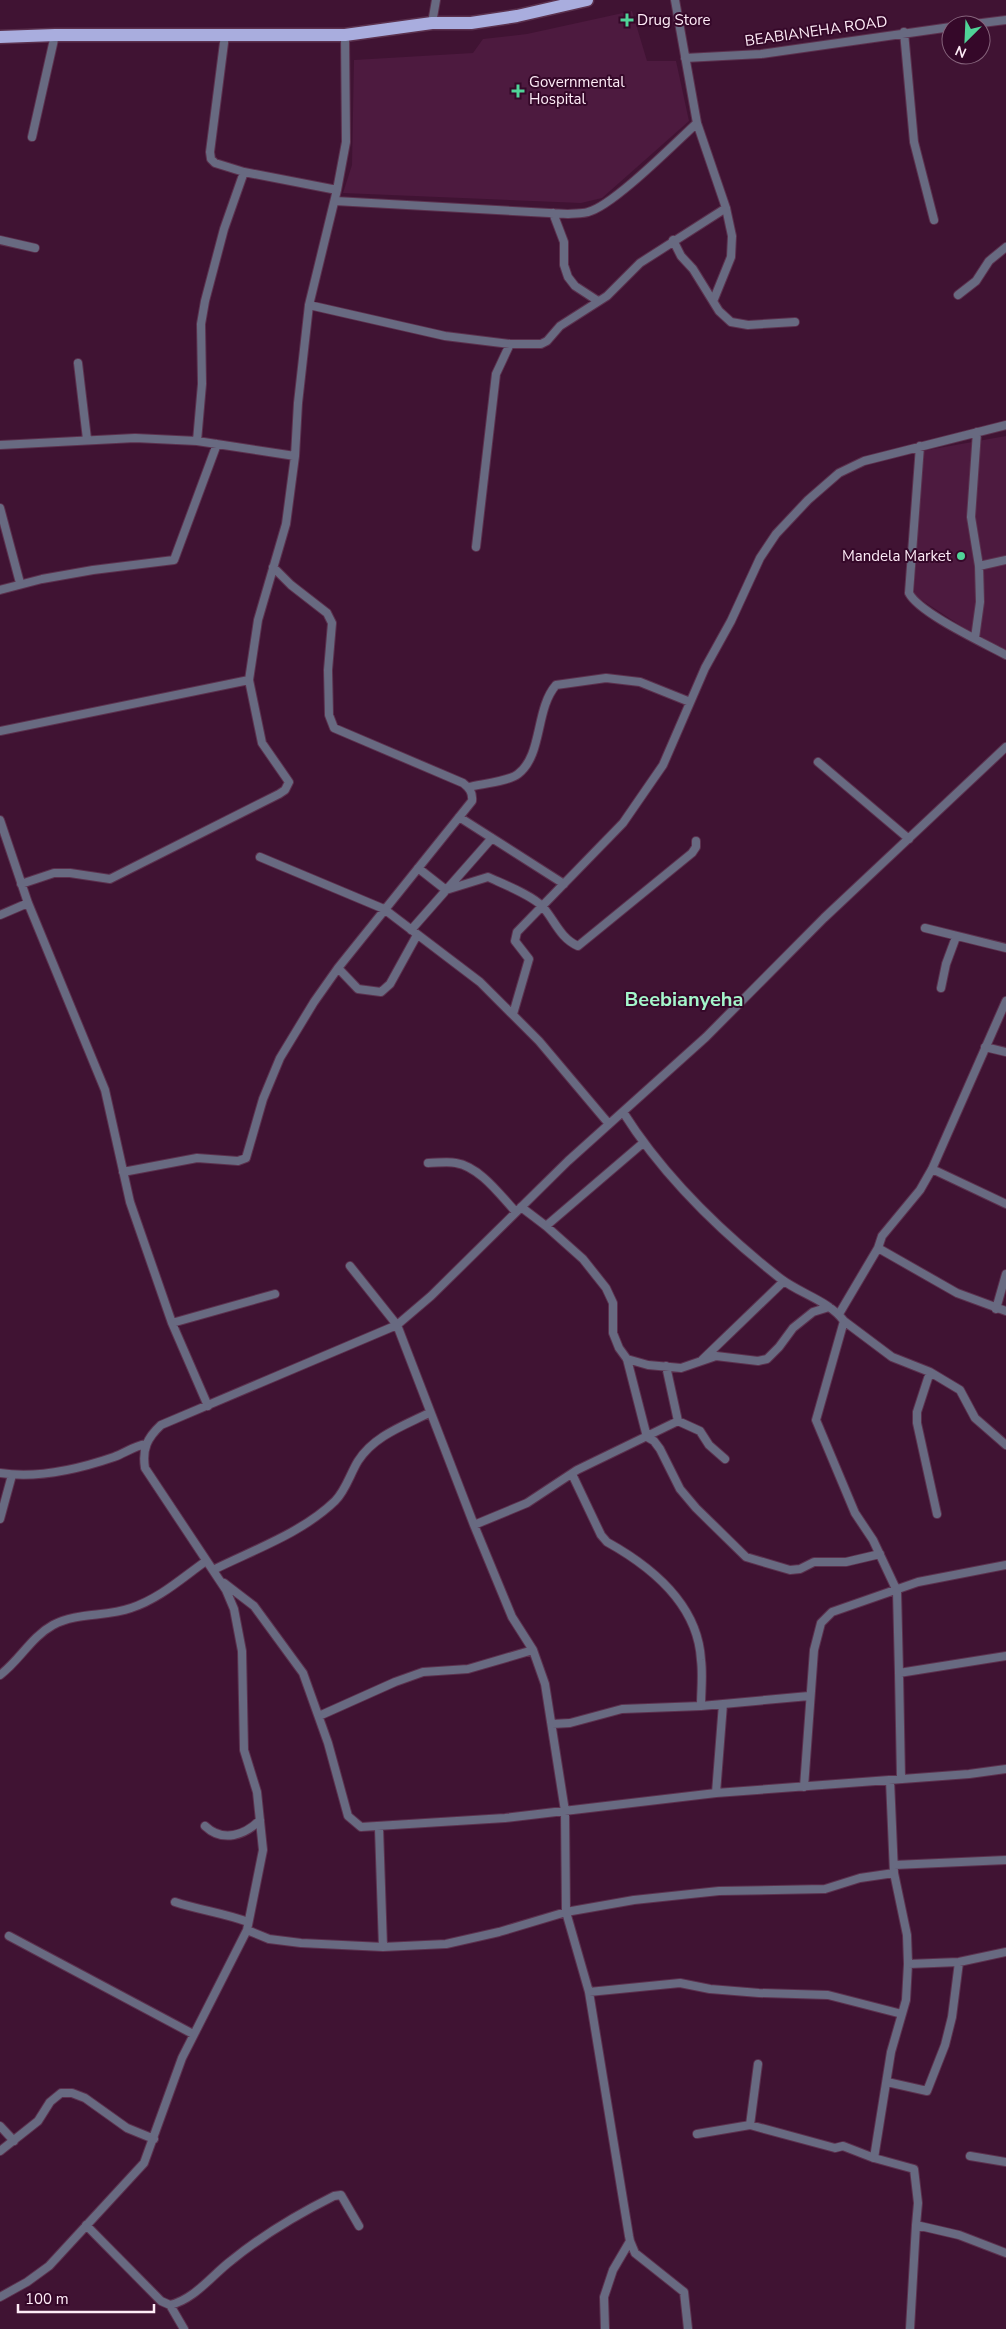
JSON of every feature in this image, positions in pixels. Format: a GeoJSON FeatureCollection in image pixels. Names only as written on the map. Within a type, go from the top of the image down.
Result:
{"type":"FeatureCollection","features":[{"type":"Feature","properties":{"kind":"main road"},"geometry":{"type":"LineString","coordinates":[[0,37],[55,34],[345,35],[432,23],[480,22],[587,0]]}},
{"type":"Feature","properties":{"kind":"street"},"geometry":{"type":"LineString","coordinates":[[432,23],[436,0]]}},
{"type":"Feature","properties":{"kind":"street"},"geometry":{"type":"LineString","coordinates":[[675,0],[697,123],[726,208],[732,236],[731,257],[714,299]]}},
{"type":"Feature","properties":{"kind":"street"},"geometry":{"type":"LineString","coordinates":[[991,22],[1006,20]]}},
{"type":"Feature","properties":{"kind":"street","name":"BEABIANEHA ROAD"},"geometry":{"type":"LineString","coordinates":[[685,58],[761,54],[941,28]]}},
{"type":"Feature","properties":{"kind":"street"},"geometry":{"type":"LineString","coordinates":[[904,32],[914,142],[934,220]]}},
{"type":"Feature","properties":{"kind":"street"},"geometry":{"type":"LineString","coordinates":[[32,137],[55,34]]}},
{"type":"Feature","properties":{"kind":"street"},"geometry":{"type":"LineString","coordinates":[[225,35],[210,152],[211,159],[215,163],[244,172],[337,190]]}},
{"type":"Feature","properties":{"kind":"street"},"geometry":{"type":"LineString","coordinates":[[21,884],[54,873],[70,873],[110,879],[285,790],[289,782],[262,743],[249,680],[258,620],[286,524],[295,456],[298,403],[309,305],[335,201],[346,142],[345,35]]}},
{"type":"Feature","properties":{"kind":"street"},"geometry":{"type":"LineString","coordinates":[[335,201],[553,213],[589,212],[605,203],[641,174],[697,123]]}},
{"type":"Feature","properties":{"kind":"street"},"geometry":{"type":"LineString","coordinates":[[197,441],[202,384],[201,324],[205,301],[224,229],[244,172]]}},
{"type":"Feature","properties":{"kind":"street"},"geometry":{"type":"LineString","coordinates":[[309,305],[445,336],[510,344],[541,344],[547,341],[560,326],[607,296],[640,264],[673,240],[726,208]]}},
{"type":"Feature","properties":{"kind":"street"},"geometry":{"type":"LineString","coordinates":[[553,213],[564,242],[564,265],[568,277],[575,286],[598,301]]}},
{"type":"Feature","properties":{"kind":"street"},"geometry":{"type":"LineString","coordinates":[[0,240],[35,248]]}},
{"type":"Feature","properties":{"kind":"street"},"geometry":{"type":"LineString","coordinates":[[673,240],[681,256],[694,269],[720,311],[731,322],[748,325],[795,322]]}},
{"type":"Feature","properties":{"kind":"street"},"geometry":{"type":"LineString","coordinates":[[958,295],[976,281],[989,261],[1006,247]]}},
{"type":"Feature","properties":{"kind":"street"},"geometry":{"type":"LineString","coordinates":[[476,547],[496,374],[510,344]]}},
{"type":"Feature","properties":{"kind":"street"},"geometry":{"type":"LineString","coordinates":[[78,364],[87,439]]}},
{"type":"Feature","properties":{"kind":"street"},"geometry":{"type":"LineString","coordinates":[[513,1014],[530,959],[515,941],[515,937],[542,906],[623,823],[663,764],[690,702],[760,558],[776,534],[808,500],[839,473],[864,462],[1006,425]]}},
{"type":"Feature","properties":{"kind":"street"},"geometry":{"type":"LineString","coordinates":[[975,638],[980,602],[979,566],[971,517],[978,432]]}},
{"type":"Feature","properties":{"kind":"street"},"geometry":{"type":"LineString","coordinates":[[0,445],[87,439],[197,441],[295,456]]}},
{"type":"Feature","properties":{"kind":"street"},"geometry":{"type":"LineString","coordinates":[[0,590],[20,584],[93,570],[174,560],[217,444]]}},
{"type":"Feature","properties":{"kind":"street"},"geometry":{"type":"LineString","coordinates":[[920,446],[909,593],[914,601],[928,611],[1006,655]]}},
{"type":"Feature","properties":{"kind":"street"},"geometry":{"type":"LineString","coordinates":[[0,508],[20,584]]}},
{"type":"Feature","properties":{"kind":"street"},"geometry":{"type":"LineString","coordinates":[[979,566],[1006,560]]}},
{"type":"Feature","properties":{"kind":"street"},"geometry":{"type":"LineString","coordinates":[[122,1172],[197,1158],[238,1161],[246,1158],[263,1099],[280,1058],[338,968],[472,801],[473,795],[469,788],[334,728],[329,715],[328,670],[332,623],[327,613],[291,585],[273,567]]}},
{"type":"Feature","properties":{"kind":"street"},"geometry":{"type":"LineString","coordinates":[[469,788],[517,775],[526,765],[547,695],[556,685],[606,678],[640,682],[690,702]]}},
{"type":"Feature","properties":{"kind":"street"},"geometry":{"type":"LineString","coordinates":[[0,731],[249,680]]}},
{"type":"Feature","properties":{"kind":"street"},"geometry":{"type":"LineString","coordinates":[[0,2296],[27,2282],[49,2266],[144,2163],[154,2139],[164,2102],[193,2034],[247,1926],[263,1850],[256,1792],[244,1750],[241,1640],[231,1599],[145,1468],[143,1454],[153,1432],[161,1425],[397,1325],[431,1296],[518,1209],[609,1124],[706,1037],[824,918],[1006,748]]}},
{"type":"Feature","properties":{"kind":"street"},"geometry":{"type":"LineString","coordinates":[[818,762],[909,839]]}},
{"type":"Feature","properties":{"kind":"street"},"geometry":{"type":"LineString","coordinates":[[459,817],[564,884]]}},
{"type":"Feature","properties":{"kind":"street"},"geometry":{"type":"LineString","coordinates":[[0,820],[28,903],[105,1090],[130,1202],[172,1323],[208,1406]]}},
{"type":"Feature","properties":{"kind":"street"},"geometry":{"type":"LineString","coordinates":[[338,968],[358,989],[381,992],[390,984],[414,932],[446,890],[492,838]]}},
{"type":"Feature","properties":{"kind":"street"},"geometry":{"type":"LineString","coordinates":[[446,890],[488,877],[542,906],[569,942],[578,946],[692,853],[696,847],[696,841]]}},
{"type":"Feature","properties":{"kind":"street"},"geometry":{"type":"LineString","coordinates":[[260,857],[384,909],[480,982],[539,1041],[609,1124]]}},
{"type":"Feature","properties":{"kind":"street"},"geometry":{"type":"LineString","coordinates":[[418,868],[446,890]]}},
{"type":"Feature","properties":{"kind":"street"},"geometry":{"type":"LineString","coordinates":[[0,915],[28,903]]}},
{"type":"Feature","properties":{"kind":"street"},"geometry":{"type":"LineString","coordinates":[[925,928],[1006,948]]}},
{"type":"Feature","properties":{"kind":"street"},"geometry":{"type":"LineString","coordinates":[[942,988],[946,964],[956,937]]}},
{"type":"Feature","properties":{"kind":"street"},"geometry":{"type":"LineString","coordinates":[[901,1779],[897,1591],[880,1554],[855,1513],[816,1420],[842,1318],[878,1248],[882,1236],[920,1190],[932,1169],[1006,1001]]}},
{"type":"Feature","properties":{"kind":"street"},"geometry":{"type":"LineString","coordinates":[[986,1047],[1006,1052]]}},
{"type":"Feature","properties":{"kind":"street"},"geometry":{"type":"LineString","coordinates":[[623,1112],[643,1143],[723,1232],[784,1281],[829,1307],[892,1357],[930,1372],[960,1390],[975,1418],[1006,1445]]}},
{"type":"Feature","properties":{"kind":"street"},"geometry":{"type":"LineString","coordinates":[[546,1226],[643,1143]]}},
{"type":"Feature","properties":{"kind":"street"},"geometry":{"type":"LineString","coordinates":[[428,1163],[456,1163],[469,1168],[518,1209],[546,1226],[583,1259],[606,1288],[613,1302],[613,1333],[619,1348],[627,1359],[647,1437]]}},
{"type":"Feature","properties":{"kind":"street"},"geometry":{"type":"LineString","coordinates":[[932,1169],[1006,1204]]}},
{"type":"Feature","properties":{"kind":"street"},"geometry":{"type":"LineString","coordinates":[[878,1248],[957,1293],[996,1309],[1006,1311]]}},
{"type":"Feature","properties":{"kind":"street"},"geometry":{"type":"LineString","coordinates":[[350,1266],[397,1325],[429,1413],[474,1525],[512,1616],[533,1650],[546,1684],[565,1811],[566,1912],[588,1992],[630,2241],[634,2253],[684,2292],[688,2329]]}},
{"type":"Feature","properties":{"kind":"street"},"geometry":{"type":"LineString","coordinates":[[996,1309],[1006,1274]]}},
{"type":"Feature","properties":{"kind":"street"},"geometry":{"type":"LineString","coordinates":[[700,1362],[784,1281]]}},
{"type":"Feature","properties":{"kind":"street"},"geometry":{"type":"LineString","coordinates":[[172,1323],[274,1294]]}},
{"type":"Feature","properties":{"kind":"street"},"geometry":{"type":"LineString","coordinates":[[627,1359],[648,1366],[682,1368],[716,1356],[758,1361],[767,1359],[780,1347],[793,1328],[812,1312],[829,1307]]}},
{"type":"Feature","properties":{"kind":"street"},"geometry":{"type":"LineString","coordinates":[[666,1366],[678,1421]]}},
{"type":"Feature","properties":{"kind":"street"},"geometry":{"type":"LineString","coordinates":[[930,1372],[917,1412],[916,1423],[937,1514]]}},
{"type":"Feature","properties":{"kind":"street"},"geometry":{"type":"LineString","coordinates":[[213,1570],[303,1525],[336,1500],[369,1447],[384,1435],[429,1413]]}},
{"type":"Feature","properties":{"kind":"street"},"geometry":{"type":"LineString","coordinates":[[474,1525],[527,1503],[572,1474],[678,1421]]}},
{"type":"Feature","properties":{"kind":"street"},"geometry":{"type":"LineString","coordinates":[[678,1421],[700,1432],[709,1445],[725,1459]]}},
{"type":"Feature","properties":{"kind":"street"},"geometry":{"type":"LineString","coordinates":[[647,1437],[654,1440],[660,1449],[680,1489],[696,1508],[746,1557],[790,1570],[800,1569],[814,1562],[846,1562],[880,1554]]}},
{"type":"Feature","properties":{"kind":"street"},"geometry":{"type":"LineString","coordinates":[[0,1473],[12,1475],[47,1474],[111,1458],[134,1446],[146,1444]]}},
{"type":"Feature","properties":{"kind":"street"},"geometry":{"type":"LineString","coordinates":[[572,1474],[601,1535],[607,1542],[656,1575],[677,1595],[690,1620],[702,1659],[701,1706]]}},
{"type":"Feature","properties":{"kind":"street"},"geometry":{"type":"LineString","coordinates":[[0,1519],[12,1475]]}},
{"type":"Feature","properties":{"kind":"street"},"geometry":{"type":"LineString","coordinates":[[0,1675],[18,1660],[36,1637],[53,1625],[81,1616],[131,1608],[156,1596],[206,1562]]}},
{"type":"Feature","properties":{"kind":"street"},"geometry":{"type":"LineString","coordinates":[[804,1787],[809,1696],[814,1650],[821,1623],[832,1612],[897,1591],[918,1582],[946,1575],[1006,1565]]}},
{"type":"Feature","properties":{"kind":"street"},"geometry":{"type":"LineString","coordinates":[[218,1579],[254,1606],[303,1674],[319,1716],[348,1816],[361,1827],[379,1828],[505,1818],[716,1793],[1006,1769]]}},
{"type":"Feature","properties":{"kind":"street"},"geometry":{"type":"LineString","coordinates":[[319,1716],[395,1682],[423,1672],[468,1669],[533,1650]]}},
{"type":"Feature","properties":{"kind":"street"},"geometry":{"type":"LineString","coordinates":[[899,1673],[1006,1656]]}},
{"type":"Feature","properties":{"kind":"street"},"geometry":{"type":"LineString","coordinates":[[552,1724],[570,1723],[622,1709],[701,1706],[809,1696]]}},
{"type":"Feature","properties":{"kind":"street"},"geometry":{"type":"LineString","coordinates":[[716,1793],[723,1704]]}},
{"type":"Feature","properties":{"kind":"street"},"geometry":{"type":"LineString","coordinates":[[874,2158],[892,2052],[906,2000],[908,1964],[905,1926],[894,1874],[890,1780]]}},
{"type":"Feature","properties":{"kind":"street"},"geometry":{"type":"LineString","coordinates":[[205,1826],[212,1832],[224,1836],[235,1835],[245,1832],[260,1820]]}},
{"type":"Feature","properties":{"kind":"street"},"geometry":{"type":"LineString","coordinates":[[379,1828],[383,1947]]}},
{"type":"Feature","properties":{"kind":"street"},"geometry":{"type":"LineString","coordinates":[[894,1865],[1006,1860]]}},
{"type":"Feature","properties":{"kind":"street"},"geometry":{"type":"LineString","coordinates":[[175,1902],[192,1908],[228,1915],[269,1939],[301,1944],[383,1947],[446,1944],[499,1932],[566,1912],[634,1900],[719,1891],[825,1889],[860,1878],[894,1874]]}},
{"type":"Feature","properties":{"kind":"street"},"geometry":{"type":"LineString","coordinates":[[9,1936],[193,2034]]}},
{"type":"Feature","properties":{"kind":"street"},"geometry":{"type":"LineString","coordinates":[[908,1964],[959,1962],[1006,1952]]}},
{"type":"Feature","properties":{"kind":"street"},"geometry":{"type":"LineString","coordinates":[[887,2082],[927,2092],[945,2045],[952,2017],[957,1995],[959,1962]]}},
{"type":"Feature","properties":{"kind":"street"},"geometry":{"type":"LineString","coordinates":[[588,1992],[680,1983],[710,1989],[759,1993],[828,1995],[902,2014]]}},
{"type":"Feature","properties":{"kind":"street"},"geometry":{"type":"LineString","coordinates":[[750,2125],[758,2064]]}},
{"type":"Feature","properties":{"kind":"street"},"geometry":{"type":"LineString","coordinates":[[0,2151],[38,2121],[50,2102],[61,2093],[72,2093],[85,2098],[127,2128],[154,2139]]}},
{"type":"Feature","properties":{"kind":"street"},"geometry":{"type":"LineString","coordinates":[[697,2134],[750,2125],[834,2148],[843,2146],[874,2158],[914,2169],[918,2203],[910,2329]]}},
{"type":"Feature","properties":{"kind":"street"},"geometry":{"type":"LineString","coordinates":[[0,2126],[14,2140]]}},
{"type":"Feature","properties":{"kind":"street"},"geometry":{"type":"LineString","coordinates":[[970,2156],[1006,2162]]}},
{"type":"Feature","properties":{"kind":"street"},"geometry":{"type":"LineString","coordinates":[[170,2305],[190,2297],[232,2260],[290,2218],[334,2196],[341,2195],[346,2200],[359,2226]]}},
{"type":"Feature","properties":{"kind":"street"},"geometry":{"type":"LineString","coordinates":[[86,2225],[161,2301],[170,2305],[184,2329]]}},
{"type":"Feature","properties":{"kind":"street"},"geometry":{"type":"LineString","coordinates":[[916,2225],[959,2235],[1006,2253]]}},
{"type":"Feature","properties":{"kind":"street"},"geometry":{"type":"LineString","coordinates":[[606,2329],[604,2297],[614,2270],[630,2241]]}},
{"type":"Feature","properties":{"kind":"shaded area","name":"Governmental Hospital"},"geometry":{"type":"Polygon","coordinates":[[[632,11],[647,61],[676,61],[689,121],[602,198],[581,203],[343,193],[352,165],[354,60],[473,53],[483,39],[527,34],[632,11]]]}},
{"type":"Feature","properties":{"kind":"shaded area","name":"Mandela Market"},"geometry":{"type":"Polygon","coordinates":[[[1006,436],[1006,652],[990,645],[914,595],[922,451],[1006,436]]]}},
{"type":"Feature","properties":{"kind":"place","name":"Drug Store"},"geometry":{"type":"Point","coordinates":[627,20]}},
{"type":"Feature","properties":{"kind":"place","name":"Governmental Hospital"},"geometry":{"type":"Point","coordinates":[518,91]}},
{"type":"Feature","properties":{"kind":"place","name":"Mandela Market"},"geometry":{"type":"Point","coordinates":[961,556]}},
{"type":"Feature","properties":{"kind":"district","name":"Beebianyeha"},"geometry":{"type":"Point","coordinates":[684,999]}}]}
